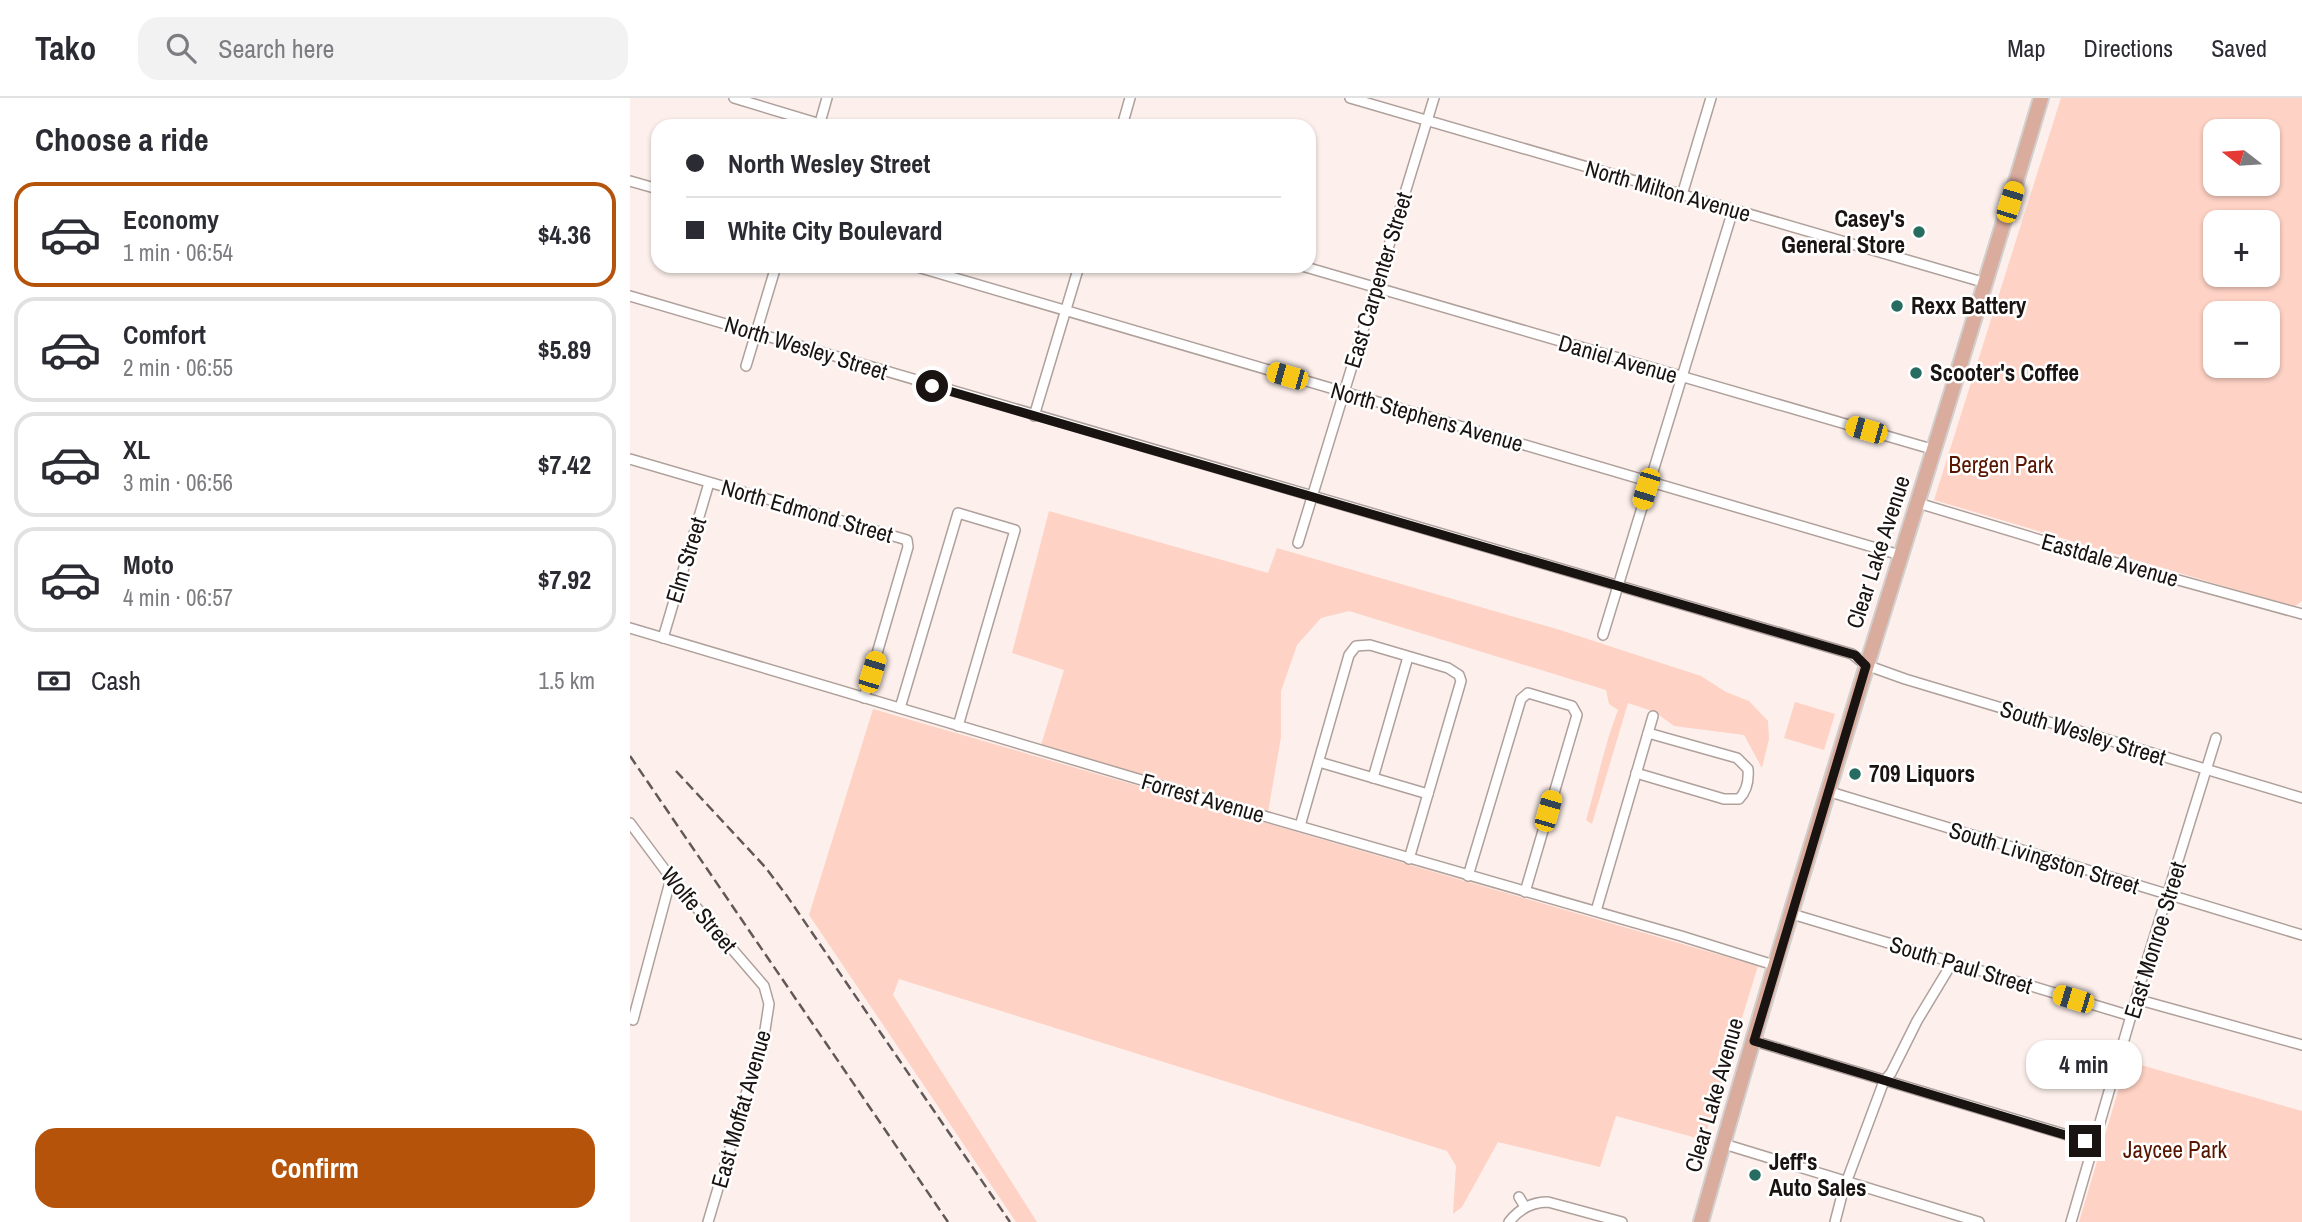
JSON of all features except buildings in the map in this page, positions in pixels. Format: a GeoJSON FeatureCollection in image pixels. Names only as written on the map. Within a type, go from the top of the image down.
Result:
{"type":"FeatureCollection","features":[{"type":"Feature","properties":{"kind":"main road","name":"Clear Lake Avenue"},"geometry":{"type":"LineString","coordinates":[[1701,1222],[1866,666],[1935,450],[2041,98]]}},
{"type":"Feature","properties":{"kind":"street"},"geometry":{"type":"LineString","coordinates":[[734,98],[802,119]]}},
{"type":"Feature","properties":{"kind":"street"},"geometry":{"type":"LineString","coordinates":[[823,119],[827,98]]}},
{"type":"Feature","properties":{"kind":"street"},"geometry":{"type":"LineString","coordinates":[[1124,119],[1130,98]]}},
{"type":"Feature","properties":{"kind":"street","name":"North Milton Avenue"},"geometry":{"type":"LineString","coordinates":[[1350,98],[1986,284]]}},
{"type":"Feature","properties":{"kind":"street","name":"East Carpenter Street"},"geometry":{"type":"LineString","coordinates":[[1298,543],[1434,98]]}},
{"type":"Feature","properties":{"kind":"street"},"geometry":{"type":"LineString","coordinates":[[1682,195],[1711,98]]}},
{"type":"Feature","properties":{"kind":"street"},"geometry":{"type":"LineString","coordinates":[[630,181],[651,187]]}},
{"type":"Feature","properties":{"kind":"street"},"geometry":{"type":"LineString","coordinates":[[1603,635],[1733,210]]}},
{"type":"Feature","properties":{"kind":"street","name":"Daniel Avenue"},"geometry":{"type":"LineString","coordinates":[[1316,270],[1935,450]]}},
{"type":"Feature","properties":{"kind":"street"},"geometry":{"type":"LineString","coordinates":[[746,366],[774,273]]}},
{"type":"Feature","properties":{"kind":"street","name":"North Stephens Avenue"},"geometry":{"type":"LineString","coordinates":[[938,273],[1900,555]]}},
{"type":"Feature","properties":{"kind":"street"},"geometry":{"type":"LineString","coordinates":[[1034,416],[1077,273]]}},
{"type":"Feature","properties":{"kind":"street","name":"North Wesley Street"},"geometry":{"type":"LineString","coordinates":[[630,296],[1855,655],[1866,666]]}},
{"type":"Feature","properties":{"kind":"street","name":"North Edmond Street"},"geometry":{"type":"LineString","coordinates":[[630,459],[907,540],[908,548],[864,698]]}},
{"type":"Feature","properties":{"kind":"street","name":"Elm Street"},"geometry":{"type":"LineString","coordinates":[[663,638],[709,483]]}},
{"type":"Feature","properties":{"kind":"street","name":"Eastdale Avenue"},"geometry":{"type":"LineString","coordinates":[[1918,503],[2302,614]]}},
{"type":"Feature","properties":{"kind":"street"},"geometry":{"type":"LineString","coordinates":[[900,708],[958,513],[1015,530],[958,726]]}},
{"type":"Feature","properties":{"kind":"street","name":"Forrest Avenue"},"geometry":{"type":"LineString","coordinates":[[630,628],[1776,966]]}},
{"type":"Feature","properties":{"kind":"street"},"geometry":{"type":"LineString","coordinates":[[1300,827],[1352,649],[1363,644],[1408,657],[1454,671],[1461,681],[1409,859]]}},
{"type":"Feature","properties":{"kind":"street"},"geometry":{"type":"LineString","coordinates":[[1373,778],[1408,657]]}},
{"type":"Feature","properties":{"kind":"street","name":"South Wesley Street"},"geometry":{"type":"LineString","coordinates":[[1866,666],[2302,798]]}},
{"type":"Feature","properties":{"kind":"street"},"geometry":{"type":"LineString","coordinates":[[1468,876],[1521,699],[1528,693],[1573,706],[1577,715],[1525,892]]}},
{"type":"Feature","properties":{"kind":"street"},"geometry":{"type":"LineString","coordinates":[[1596,911],[1653,716]]}},
{"type":"Feature","properties":{"kind":"street"},"geometry":{"type":"LineString","coordinates":[[1636,773],[1724,799],[1739,799],[1745,793],[1749,778],[1748,769],[1738,758],[1648,733]]}},
{"type":"Feature","properties":{"kind":"street","name":"East Monroe Street"},"geometry":{"type":"LineString","coordinates":[[2071,1222],[2216,738]]}},
{"type":"Feature","properties":{"kind":"street"},"geometry":{"type":"LineString","coordinates":[[1319,762],[1428,794]]}},
{"type":"Feature","properties":{"kind":"street","name":"South Livingston Street"},"geometry":{"type":"LineString","coordinates":[[1828,792],[2302,935]]}},
{"type":"Feature","properties":{"kind":"street","name":"Wolfe Street"},"geometry":{"type":"LineString","coordinates":[[630,823],[671,878],[764,986],[768,996]]}},
{"type":"Feature","properties":{"kind":"street"},"geometry":{"type":"LineString","coordinates":[[633,1020],[671,878]]}},
{"type":"Feature","properties":{"kind":"street","name":"South Paul Street"},"geometry":{"type":"LineString","coordinates":[[1792,914],[2131,1016]]}},
{"type":"Feature","properties":{"kind":"street"},"geometry":{"type":"LineString","coordinates":[[1835,1222],[1846,1182],[1884,1081],[1952,963]]}},
{"type":"Feature","properties":{"kind":"street","name":"East Moffat Avenue"},"geometry":{"type":"LineString","coordinates":[[708,1222],[765,1030],[769,1014],[768,996]]}},
{"type":"Feature","properties":{"kind":"street"},"geometry":{"type":"LineString","coordinates":[[2136,999],[2302,1045]]}},
{"type":"Feature","properties":{"kind":"street"},"geometry":{"type":"LineString","coordinates":[[1754,1041],[2094,1143]]}},
{"type":"Feature","properties":{"kind":"street"},"geometry":{"type":"LineString","coordinates":[[1724,1144],[1979,1222]]}},
{"type":"Feature","properties":{"kind":"street"},"geometry":{"type":"LineString","coordinates":[[1519,1196],[1525,1207]]}},
{"type":"Feature","properties":{"kind":"street"},"geometry":{"type":"LineString","coordinates":[[1509,1222],[1525,1207],[1538,1202],[1548,1202],[1622,1222]]}},
{"type":"Feature","properties":{"kind":"green space","name":"Bergen Park"},"geometry":{"type":"Polygon","coordinates":[[[2061,98],[2302,98],[2302,601],[2294,607],[1934,500],[2061,98]]]}},
{"type":"Feature","properties":{"kind":"green space"},"geometry":{"type":"Polygon","coordinates":[[[1049,511],[1268,573],[1277,548],[1560,630],[1701,676],[1726,692],[1749,701],[1768,721],[1769,739],[1762,768],[1744,735],[1674,726],[1655,712],[1628,703],[1592,824],[1586,820],[1618,710],[1609,704],[1606,690],[1349,611],[1321,618],[1297,645],[1281,691],[1281,737],[1268,812],[1041,745],[1064,670],[1012,653],[1049,511]]]}},
{"type":"Feature","properties":{"kind":"green space"},"geometry":{"type":"Polygon","coordinates":[[[1795,702],[1835,714],[1824,750],[1784,738],[1795,702]]]}},
{"type":"Feature","properties":{"kind":"green space"},"geometry":{"type":"Polygon","coordinates":[[[873,709],[1758,966],[1704,1140],[1616,1116],[1600,1167],[1498,1142],[1462,1207],[1453,1214],[1456,1166],[1447,1151],[899,979],[893,995],[1037,1222],[1016,1222],[809,915],[873,709]]]}},
{"type":"Feature","properties":{"kind":"green space","name":"Jaycee Park"},"geometry":{"type":"Polygon","coordinates":[[[2127,1061],[2302,1111],[2302,1222],[2079,1222],[2127,1061]]]}},
{"type":"Feature","properties":{"kind":"railway"},"geometry":{"type":"LineString","coordinates":[[630,756],[948,1222]]}},
{"type":"Feature","properties":{"kind":"railway"},"geometry":{"type":"LineString","coordinates":[[676,771],[766,868],[787,896],[1010,1222]]}},
{"type":"Feature","properties":{"kind":"place","name":"Casey's General Store"},"geometry":{"type":"Point","coordinates":[1919,232]}},
{"type":"Feature","properties":{"kind":"place","name":"Rexx Battery"},"geometry":{"type":"Point","coordinates":[1897,306]}},
{"type":"Feature","properties":{"kind":"place","name":"Scooter's Coffee"},"geometry":{"type":"Point","coordinates":[1916,373]}},
{"type":"Feature","properties":{"kind":"place","name":"709 Liquors"},"geometry":{"type":"Point","coordinates":[1855,774]}},
{"type":"Feature","properties":{"kind":"place","name":"Jeff's Auto Sales"},"geometry":{"type":"Point","coordinates":[1755,1175]}},
{"type":"Feature","properties":{"kind":"route"},"geometry":{"type":"LineString","coordinates":[[932,386],[1855,655],[1866,666],[1754,1041],[2085,1141]]}}]}
